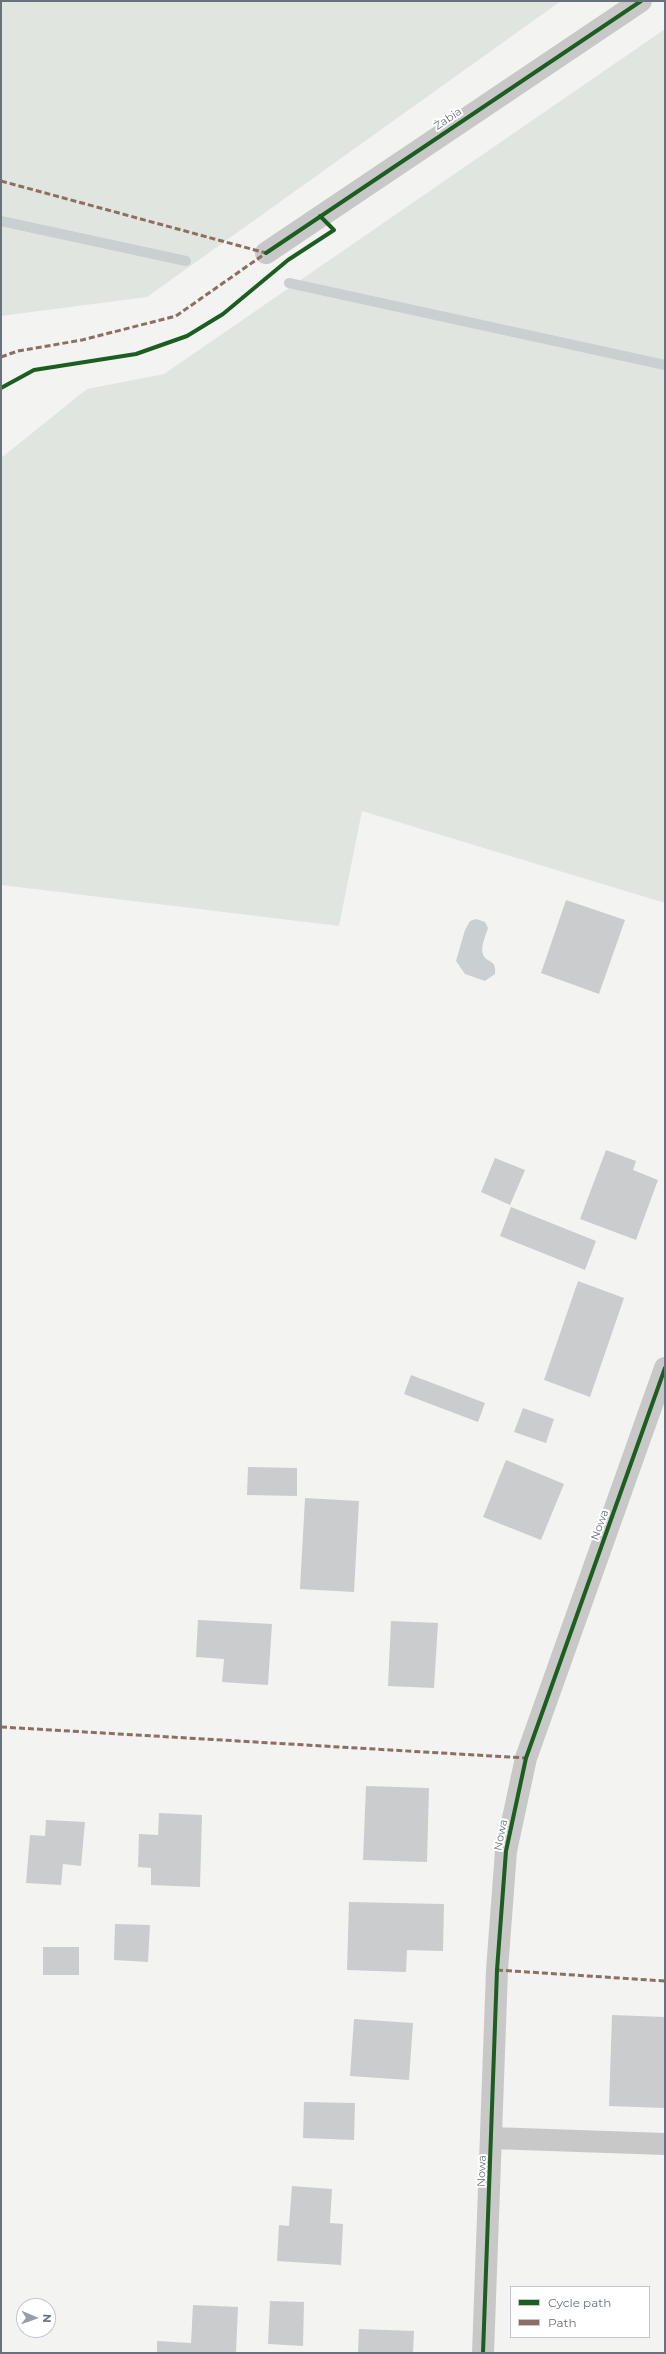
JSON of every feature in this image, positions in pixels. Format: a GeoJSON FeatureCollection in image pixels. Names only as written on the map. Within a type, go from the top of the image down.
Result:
{"type":"FeatureCollection","features":[{"type":"Feature","properties":{"kind":"street","name":"Żabia"},"geometry":{"type":"LineString","coordinates":[[266,253],[642,1]]}},
{"type":"Feature","properties":{"kind":"street","name":"Nowa"},"geometry":{"type":"LineString","coordinates":[[483,2353],[497,1970],[506,1851],[526,1758],[665,1368]]}},
{"type":"Feature","properties":{"kind":"street"},"geometry":{"type":"LineString","coordinates":[[492,2138],[665,2144]]}},
{"type":"Feature","properties":{"kind":"shaded area"},"geometry":{"type":"Polygon","coordinates":[[[1,1],[561,1],[147,297],[1,316],[1,1]]]}},
{"type":"Feature","properties":{"kind":"shaded area"},"geometry":{"type":"Polygon","coordinates":[[[665,29],[665,903],[362,811],[339,926],[1,885],[1,458],[87,389],[164,374],[665,29]]]}},
{"type":"Feature","properties":{"kind":"shaded area"},"geometry":{"type":"Polygon","coordinates":[[[476,919],[485,922],[488,928],[482,951],[484,957],[493,963],[495,969],[495,974],[485,981],[465,974],[456,961],[465,930],[470,921],[476,919]]]}},
{"type":"Feature","properties":{"kind":"building"},"geometry":{"type":"Polygon","coordinates":[[[566,900],[625,920],[599,994],[541,973],[566,900]]]}},
{"type":"Feature","properties":{"kind":"building"},"geometry":{"type":"Polygon","coordinates":[[[606,1150],[636,1161],[633,1170],[658,1180],[636,1240],[580,1219],[606,1150]]]}},
{"type":"Feature","properties":{"kind":"building"},"geometry":{"type":"Polygon","coordinates":[[[495,1158],[525,1170],[510,1205],[481,1192],[495,1158]]]}},
{"type":"Feature","properties":{"kind":"building"},"geometry":{"type":"Polygon","coordinates":[[[511,1207],[596,1241],[585,1270],[500,1236],[511,1207]]]}},
{"type":"Feature","properties":{"kind":"building"},"geometry":{"type":"Polygon","coordinates":[[[578,1281],[624,1298],[590,1397],[544,1380],[578,1281]]]}},
{"type":"Feature","properties":{"kind":"building"},"geometry":{"type":"Polygon","coordinates":[[[411,1375],[485,1403],[478,1422],[404,1394],[411,1375]]]}},
{"type":"Feature","properties":{"kind":"building"},"geometry":{"type":"Polygon","coordinates":[[[523,1408],[554,1419],[546,1443],[514,1432],[523,1408]]]}},
{"type":"Feature","properties":{"kind":"building"},"geometry":{"type":"Polygon","coordinates":[[[506,1460],[564,1484],[541,1540],[483,1517],[506,1460]]]}},
{"type":"Feature","properties":{"kind":"building"},"geometry":{"type":"Polygon","coordinates":[[[248,1467],[297,1468],[297,1496],[247,1495],[248,1467]]]}},
{"type":"Feature","properties":{"kind":"building"},"geometry":{"type":"Polygon","coordinates":[[[305,1498],[359,1501],[354,1592],[300,1589],[305,1498]]]}},
{"type":"Feature","properties":{"kind":"building"},"geometry":{"type":"Polygon","coordinates":[[[198,1620],[272,1624],[268,1685],[222,1682],[224,1659],[196,1657],[198,1620]]]}},
{"type":"Feature","properties":{"kind":"building"},"geometry":{"type":"Polygon","coordinates":[[[391,1621],[438,1623],[434,1688],[388,1686],[391,1621]]]}},
{"type":"Feature","properties":{"kind":"building"},"geometry":{"type":"Polygon","coordinates":[[[366,1786],[429,1788],[427,1862],[363,1860],[366,1786]]]}},
{"type":"Feature","properties":{"kind":"building"},"geometry":{"type":"Polygon","coordinates":[[[159,1813],[202,1815],[200,1887],[151,1885],[151,1868],[138,1867],[139,1834],[158,1835],[159,1813]]]}},
{"type":"Feature","properties":{"kind":"building"},"geometry":{"type":"Polygon","coordinates":[[[46,1820],[85,1822],[81,1866],[63,1864],[61,1885],[26,1883],[30,1835],[45,1836],[46,1820]]]}},
{"type":"Feature","properties":{"kind":"building"},"geometry":{"type":"Polygon","coordinates":[[[349,1902],[444,1904],[443,1951],[407,1950],[406,1972],[347,1970],[349,1902]]]}},
{"type":"Feature","properties":{"kind":"building"},"geometry":{"type":"Polygon","coordinates":[[[115,1924],[150,1925],[148,1962],[114,1960],[115,1924]]]}},
{"type":"Feature","properties":{"kind":"building"},"geometry":{"type":"Polygon","coordinates":[[[43,1947],[79,1947],[79,1975],[43,1975],[43,1947]]]}},
{"type":"Feature","properties":{"kind":"building"},"geometry":{"type":"Polygon","coordinates":[[[612,2015],[665,2017],[665,2108],[609,2106],[612,2015]]]}},
{"type":"Feature","properties":{"kind":"building"},"geometry":{"type":"Polygon","coordinates":[[[354,2019],[413,2023],[409,2080],[350,2076],[354,2019]]]}},
{"type":"Feature","properties":{"kind":"building"},"geometry":{"type":"Polygon","coordinates":[[[304,2102],[355,2103],[354,2140],[303,2138],[304,2102]]]}},
{"type":"Feature","properties":{"kind":"building"},"geometry":{"type":"Polygon","coordinates":[[[292,2186],[332,2189],[330,2223],[343,2224],[341,2265],[277,2261],[279,2225],[289,2226],[292,2186]]]}},
{"type":"Feature","properties":{"kind":"building"},"geometry":{"type":"Polygon","coordinates":[[[270,2301],[304,2302],[303,2346],[268,2344],[270,2301]]]}},
{"type":"Feature","properties":{"kind":"building"},"geometry":{"type":"Polygon","coordinates":[[[193,2305],[238,2307],[236,2353],[157,2353],[157,2341],[191,2343],[193,2305]]]}},
{"type":"Feature","properties":{"kind":"building"},"geometry":{"type":"Polygon","coordinates":[[[359,2329],[414,2331],[413,2353],[358,2353],[359,2329]]]}},
{"type":"Feature","properties":{"kind":"waterway"},"geometry":{"type":"LineString","coordinates":[[1,221],[186,261]]}},
{"type":"Feature","properties":{"kind":"waterway"},"geometry":{"type":"LineString","coordinates":[[289,283],[665,365]]}},
{"type":"Feature","properties":{"kind":"marked path"},"geometry":{"type":"LineString","coordinates":[[1,181],[266,253]]}},
{"type":"Feature","properties":{"kind":"marked path"},"geometry":{"type":"LineString","coordinates":[[1,357],[18,351],[82,340],[176,316],[266,253]]}},
{"type":"Feature","properties":{"kind":"marked path"},"geometry":{"type":"LineString","coordinates":[[1,1727],[526,1758]]}},
{"type":"Feature","properties":{"kind":"marked path"},"geometry":{"type":"LineString","coordinates":[[497,1970],[665,1981]]}},
{"type":"Feature","properties":{"kind":"cycle path"},"geometry":{"type":"LineString","coordinates":[[266,253],[641,1]]}},
{"type":"Feature","properties":{"kind":"cycle path"},"geometry":{"type":"LineString","coordinates":[[1,388],[34,370],[136,354],[187,336],[223,314],[288,260],[334,230],[320,216]]}},
{"type":"Feature","properties":{"kind":"cycle path"},"geometry":{"type":"LineString","coordinates":[[483,2353],[497,1970],[506,1851],[526,1758],[665,1368]]}}]}
